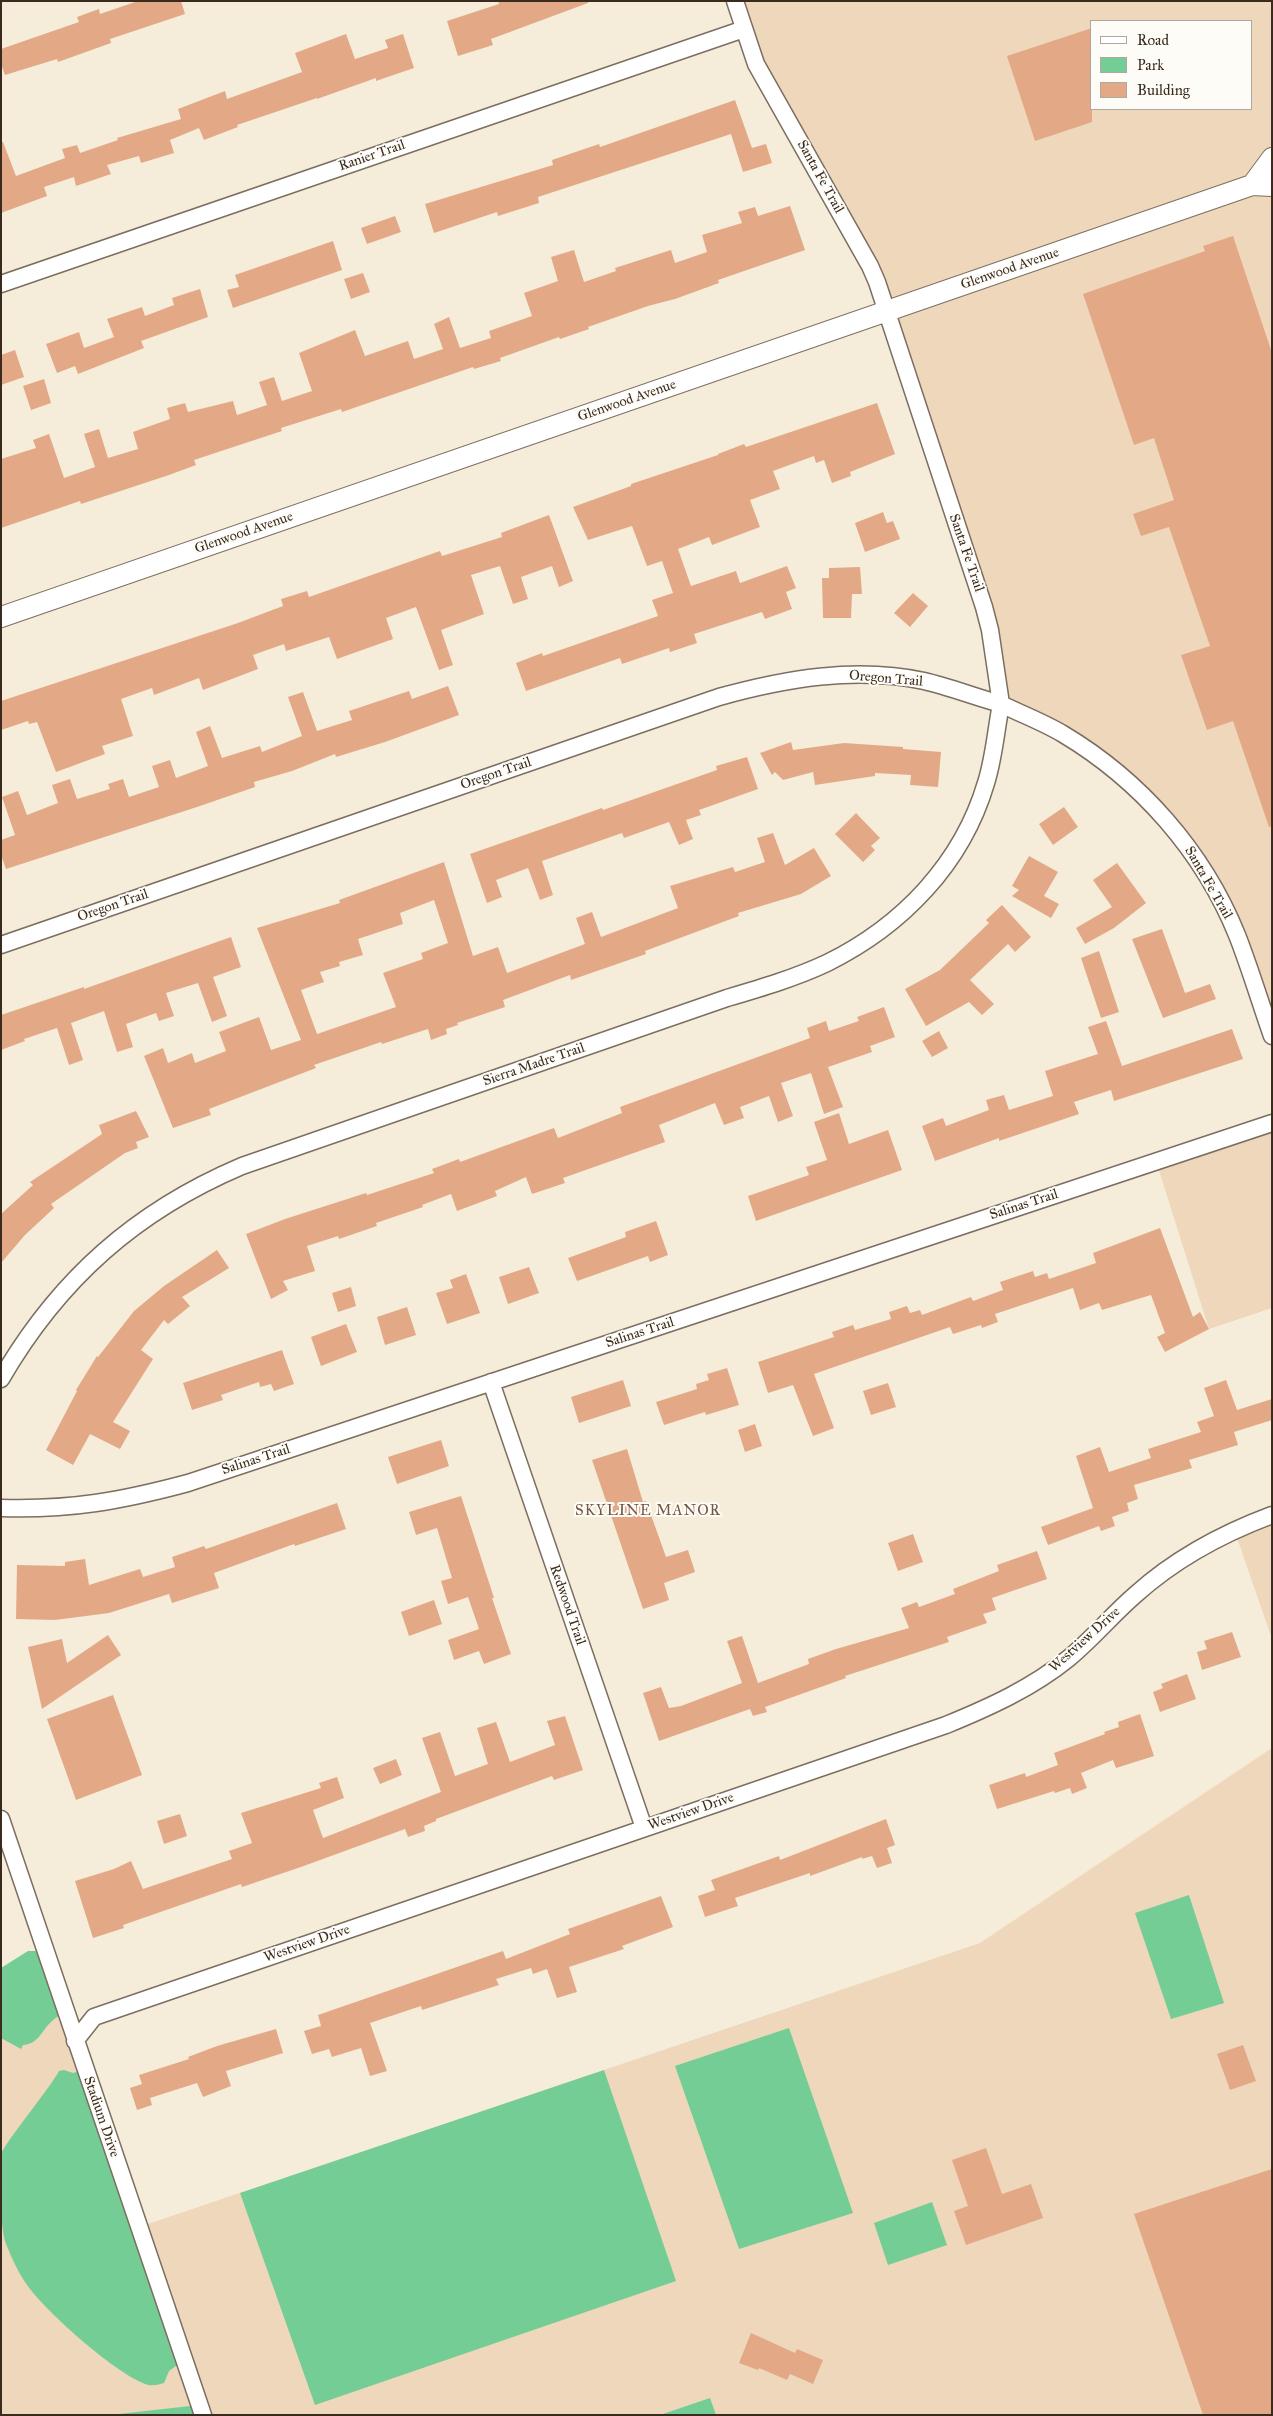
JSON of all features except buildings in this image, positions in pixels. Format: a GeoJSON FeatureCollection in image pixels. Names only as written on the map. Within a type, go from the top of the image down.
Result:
{"type":"FeatureCollection","features":[{"type":"Feature","properties":{"kind":"street","name":"Santa Fe Trail"},"geometry":{"type":"LineString","coordinates":[[735,1],[756,64],[870,266],[984,607],[990,630],[1001,704],[1061,733],[1085,748],[1149,800],[1171,825],[1214,888],[1237,934],[1272,1036]]}},
{"type":"Feature","properties":{"kind":"street","name":"Ranier Trail"},"geometry":{"type":"LineString","coordinates":[[1,284],[744,29]]}},
{"type":"Feature","properties":{"kind":"street","name":"Glenwood Avenue"},"geometry":{"type":"LineString","coordinates":[[1,617],[885,312],[1262,185],[1272,158]]}},
{"type":"Feature","properties":{"kind":"street","name":"Oregon Trail"},"geometry":{"type":"LineString","coordinates":[[1,945],[710,700],[753,688],[813,677],[882,676],[923,681],[1001,704]]}},
{"type":"Feature","properties":{"kind":"street","name":"Sierra Madre Trail"},"geometry":{"type":"LineString","coordinates":[[1,1379],[18,1350],[43,1315],[66,1287],[97,1256],[131,1228],[182,1194],[208,1180],[242,1166],[727,998],[791,978],[827,963],[858,946],[890,924],[916,901],[939,875],[959,844],[976,812],[987,781],[1001,704]]}},
{"type":"Feature","properties":{"kind":"street","name":"Salinas Trail"},"geometry":{"type":"LineString","coordinates":[[1,1508],[77,1507],[133,1498],[188,1483],[1272,1123]]}},
{"type":"Feature","properties":{"kind":"street","name":"Redwood Trail"},"geometry":{"type":"LineString","coordinates":[[491,1382],[644,1828]]}},
{"type":"Feature","properties":{"kind":"street","name":"Westview Drive"},"geometry":{"type":"LineString","coordinates":[[75,2042],[94,2017],[941,1727],[1001,1702],[1036,1682],[1068,1658],[1134,1595],[1164,1570],[1202,1545],[1234,1529],[1272,1515]]}},
{"type":"Feature","properties":{"kind":"street","name":"Stadium Drive"},"geometry":{"type":"LineString","coordinates":[[1,1819],[203,2415]]}},
{"type":"Feature","properties":{"kind":"shaded area"},"geometry":{"type":"Polygon","coordinates":[[[735,1],[1272,1],[1272,1036],[1237,934],[1189,848],[1106,763],[1001,704],[990,630],[885,312],[756,64],[735,1]]]}},
{"type":"Feature","properties":{"kind":"shaded area"},"geometry":{"type":"Polygon","coordinates":[[[1272,1123],[1272,1308],[1209,1329],[1156,1161],[1272,1123]]]}},
{"type":"Feature","properties":{"kind":"shaded area"},"geometry":{"type":"Polygon","coordinates":[[[1272,1515],[1272,1639],[1234,1529],[1272,1515]]]}},
{"type":"Feature","properties":{"kind":"shaded area"},"geometry":{"type":"Polygon","coordinates":[[[1272,1748],[1272,2415],[1,2415],[1,1999],[57,1980],[139,2227],[980,1943],[1272,1748]]]}},
{"type":"Feature","properties":{"kind":"green space"},"geometry":{"type":"Polygon","coordinates":[[[1189,1895],[1224,2003],[1171,2019],[1135,1913],[1189,1895]]]}},
{"type":"Feature","properties":{"kind":"green space"},"geometry":{"type":"Polygon","coordinates":[[[28,1951],[47,1951],[65,2012],[55,2018],[36,2040],[23,2045],[21,2049],[1,2038],[1,1968],[28,1951]]]}},
{"type":"Feature","properties":{"kind":"green space"},"geometry":{"type":"Polygon","coordinates":[[[789,2028],[853,2213],[739,2249],[675,2066],[789,2028]]]}},
{"type":"Feature","properties":{"kind":"green space"},"geometry":{"type":"Polygon","coordinates":[[[85,2069],[184,2360],[169,2371],[164,2383],[149,2385],[136,2380],[102,2357],[66,2326],[27,2285],[5,2241],[2,2222],[1,2186],[1,2155],[3,2149],[59,2071],[64,2070],[73,2073],[85,2069]]]}},
{"type":"Feature","properties":{"kind":"green space"},"geometry":{"type":"Polygon","coordinates":[[[604,2070],[676,2281],[315,2405],[240,2193],[604,2070]]]}},
{"type":"Feature","properties":{"kind":"green space"},"geometry":{"type":"Polygon","coordinates":[[[932,2202],[947,2245],[888,2265],[874,2223],[932,2202]]]}},
{"type":"Feature","properties":{"kind":"green space"},"geometry":{"type":"Polygon","coordinates":[[[710,2398],[716,2415],[660,2415],[710,2398]]]}},
{"type":"Feature","properties":{"kind":"green space"},"geometry":{"type":"Polygon","coordinates":[[[199,2405],[203,2415],[110,2415],[199,2405]]]}},
{"type":"Feature","properties":{"kind":"district","name":"SKYLINE MANOR"},"geometry":{"type":"Point","coordinates":[648,1511]}}]}
